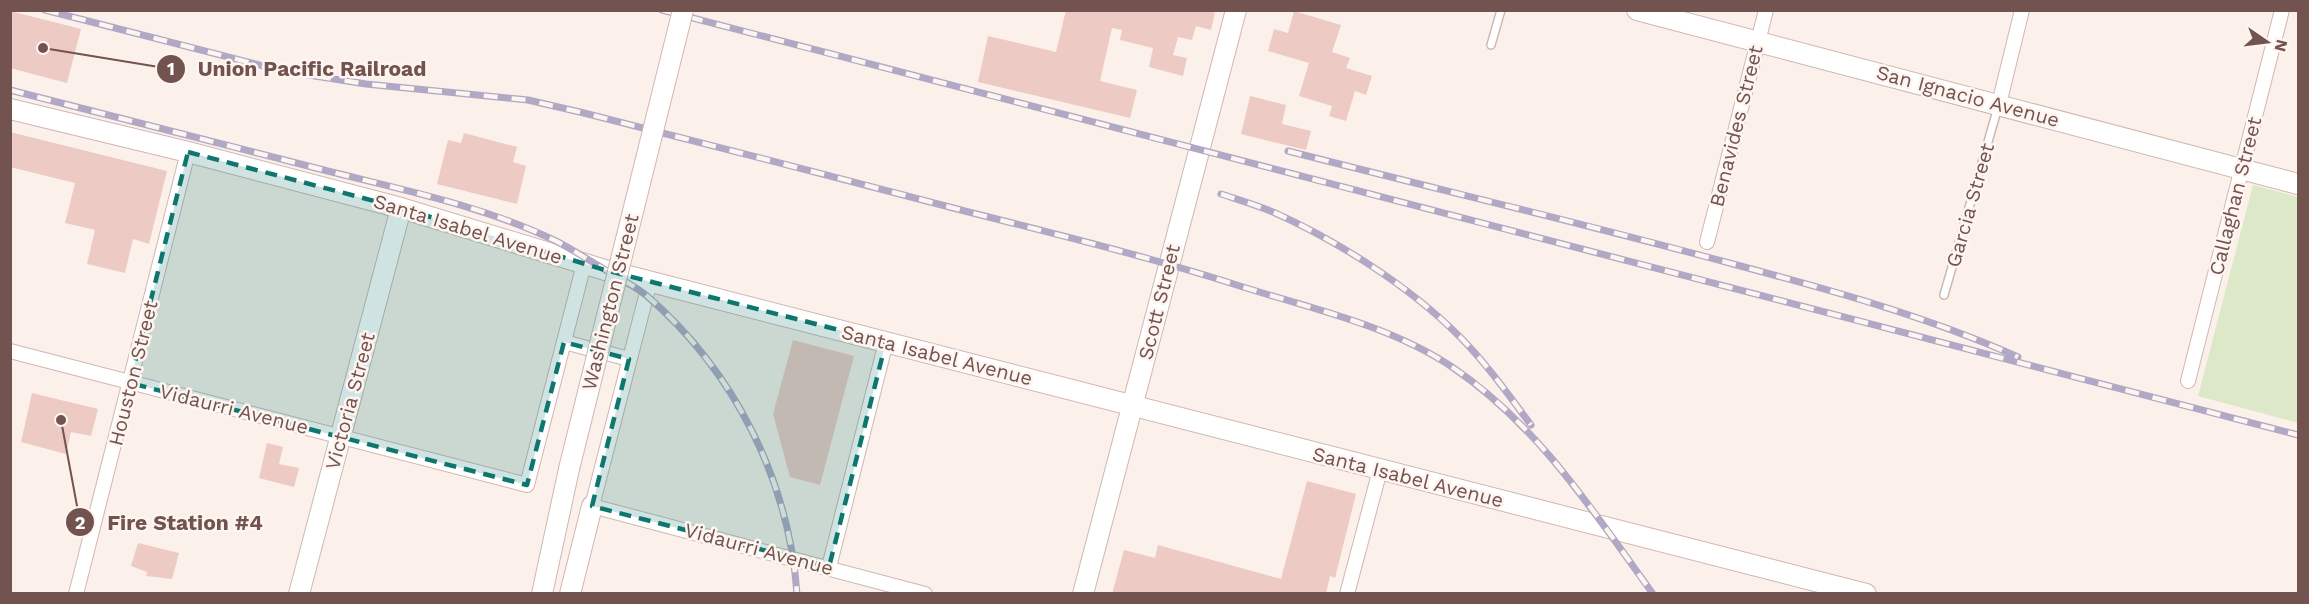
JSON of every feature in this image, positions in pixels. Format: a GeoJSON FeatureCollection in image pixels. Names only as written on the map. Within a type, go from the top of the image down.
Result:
{"type":"FeatureCollection","features":[{"type":"Feature","properties":{"kind":"main road","name":"Washington Street"},"geometry":{"type":"LineString","coordinates":[[542,594],[569,469],[683,10]]}},
{"type":"Feature","properties":{"kind":"main road","name":"Scott Street"},"geometry":{"type":"LineString","coordinates":[[1083,594],[1236,10]]}},
{"type":"Feature","properties":{"kind":"main road","name":"San Ignacio Avenue"},"geometry":{"type":"LineString","coordinates":[[1637,10],[2298,184]]}},
{"type":"Feature","properties":{"kind":"main road","name":"Santa Isabel Avenue"},"geometry":{"type":"LineString","coordinates":[[10,110],[188,152],[401,208],[584,264],[1866,594]]}},
{"type":"Feature","properties":{"kind":"main road","name":"Victoria Street"},"geometry":{"type":"LineString","coordinates":[[299,594],[401,208]]}},
{"type":"Feature","properties":{"kind":"main road"},"geometry":{"type":"LineString","coordinates":[[570,594],[592,506]]}},
{"type":"Feature","properties":{"kind":"street","name":"Benavides Street"},"geometry":{"type":"LineString","coordinates":[[1707,242],[1766,10]]}},
{"type":"Feature","properties":{"kind":"street","name":"Garcia Street"},"geometry":{"type":"LineString","coordinates":[[1999,104],[2022,10]]}},
{"type":"Feature","properties":{"kind":"street","name":"Callaghan Street"},"geometry":{"type":"LineString","coordinates":[[2188,381],[2282,10]]}},
{"type":"Feature","properties":{"kind":"street","name":"Houston Street"},"geometry":{"type":"LineString","coordinates":[[76,594],[188,152]]}},
{"type":"Feature","properties":{"kind":"street","name":"Washington Street"},"geometry":{"type":"LineString","coordinates":[[527,485],[584,264]]}},
{"type":"Feature","properties":{"kind":"street","name":"Washington Street"},"geometry":{"type":"LineString","coordinates":[[592,506],[650,281]]}},
{"type":"Feature","properties":{"kind":"street"},"geometry":{"type":"LineString","coordinates":[[564,342],[629,359]]}},
{"type":"Feature","properties":{"kind":"street"},"geometry":{"type":"LineString","coordinates":[[829,567],[886,342]]}},
{"type":"Feature","properties":{"kind":"street","name":"Vidaurri Avenue"},"geometry":{"type":"LineString","coordinates":[[10,351],[527,485]]}},
{"type":"Feature","properties":{"kind":"street"},"geometry":{"type":"LineString","coordinates":[[1347,594],[1380,470]]}},
{"type":"Feature","properties":{"kind":"street","name":"Vidaurri Avenue"},"geometry":{"type":"LineString","coordinates":[[592,506],[925,594]]}},
{"type":"Feature","properties":{"kind":"lane"},"geometry":{"type":"LineString","coordinates":[[1491,45],[1501,10]]}},
{"type":"Feature","properties":{"kind":"lane","name":"Garcia Street"},"geometry":{"type":"LineString","coordinates":[[1944,294],[1999,104]]}},
{"type":"Feature","properties":{"kind":"highlighted area"},"geometry":{"type":"Polygon","coordinates":[[[188,152],[401,208],[605,270],[886,342],[829,567],[592,506],[629,359],[564,342],[527,485],[130,383],[188,152]]]}},
{"type":"Feature","properties":{"kind":"green space"},"geometry":{"type":"Polygon","coordinates":[[[2253,185],[2298,197],[2298,423],[2198,396],[2253,185]]]}},
{"type":"Feature","properties":{"kind":"building"},"geometry":{"type":"Polygon","coordinates":[[[1066,10],[1207,10],[1215,13],[1211,30],[1196,26],[1192,40],[1178,37],[1173,55],[1187,58],[1183,76],[1149,67],[1153,48],[1120,40],[1122,30],[1112,28],[1100,81],[1137,90],[1130,118],[978,82],[988,36],[1056,52],[1066,10]]]}},
{"type":"Feature","properties":{"kind":"building"},"geometry":{"type":"Polygon","coordinates":[[[10,11],[81,29],[67,83],[10,68],[10,11]]]}},
{"type":"Feature","properties":{"kind":"building"},"geometry":{"type":"Polygon","coordinates":[[[1294,11],[1341,25],[1332,52],[1350,58],[1346,68],[1372,76],[1366,95],[1355,91],[1346,121],[1329,116],[1332,106],[1299,96],[1309,63],[1268,51],[1274,29],[1288,33],[1294,11]]]}},
{"type":"Feature","properties":{"kind":"building"},"geometry":{"type":"Polygon","coordinates":[[[1250,96],[1286,105],[1282,124],[1311,131],[1306,150],[1241,134],[1250,96]]]}},
{"type":"Feature","properties":{"kind":"building"},"geometry":{"type":"Polygon","coordinates":[[[10,132],[167,171],[149,244],[133,239],[125,273],[87,264],[95,230],[65,223],[75,183],[10,167],[10,132]]]}},
{"type":"Feature","properties":{"kind":"building"},"geometry":{"type":"Polygon","coordinates":[[[464,133],[517,147],[513,162],[526,166],[517,204],[437,184],[448,140],[461,143],[464,133]]]}},
{"type":"Feature","properties":{"kind":"building"},"geometry":{"type":"Polygon","coordinates":[[[793,340],[854,356],[820,485],[790,477],[773,414],[793,340]]]}},
{"type":"Feature","properties":{"kind":"building"},"geometry":{"type":"Polygon","coordinates":[[[32,393],[98,409],[91,436],[71,432],[66,454],[21,442],[32,393]]]}},
{"type":"Feature","properties":{"kind":"building"},"geometry":{"type":"Polygon","coordinates":[[[267,443],[283,447],[279,464],[299,468],[294,487],[259,478],[267,443]]]}},
{"type":"Feature","properties":{"kind":"building"},"geometry":{"type":"Polygon","coordinates":[[[1307,481],[1356,494],[1335,578],[1330,576],[1326,594],[1112,594],[1124,550],[1155,558],[1158,545],[1281,579],[1307,481]]]}},
{"type":"Feature","properties":{"kind":"building"},"geometry":{"type":"Polygon","coordinates":[[[138,543],[179,553],[172,579],[146,576],[147,572],[131,566],[138,543]]]}},
{"type":"Feature","properties":{"kind":"railway"},"geometry":{"type":"LineString","coordinates":[[45,10],[283,71],[366,84],[528,100],[584,113],[1138,256],[1378,329],[1452,367],[1511,415],[1538,442],[1586,501],[1653,594]]}},
{"type":"Feature","properties":{"kind":"railway"},"geometry":{"type":"LineString","coordinates":[[662,10],[2298,435]]}},
{"type":"Feature","properties":{"kind":"railway"},"geometry":{"type":"LineString","coordinates":[[10,90],[467,207],[556,241],[637,288],[678,326],[706,358],[731,393],[752,430],[769,469],[782,510],[792,552],[797,594]]}},
{"type":"Feature","properties":{"kind":"railway"},"geometry":{"type":"LineString","coordinates":[[1288,151],[1806,284],[1913,316],[2018,357]]}},
{"type":"Feature","properties":{"kind":"railway"},"geometry":{"type":"LineString","coordinates":[[1221,194],[1267,209],[1298,224],[1347,251],[1395,282],[1469,346],[1531,425]]}},
{"type":"Feature","properties":{"kind":"place","name":"Union Pacific Railroad"},"geometry":{"type":"Point","coordinates":[43,48]}},
{"type":"Feature","properties":{"kind":"place","name":"Fire Station #4"},"geometry":{"type":"Point","coordinates":[61,420]}}]}
